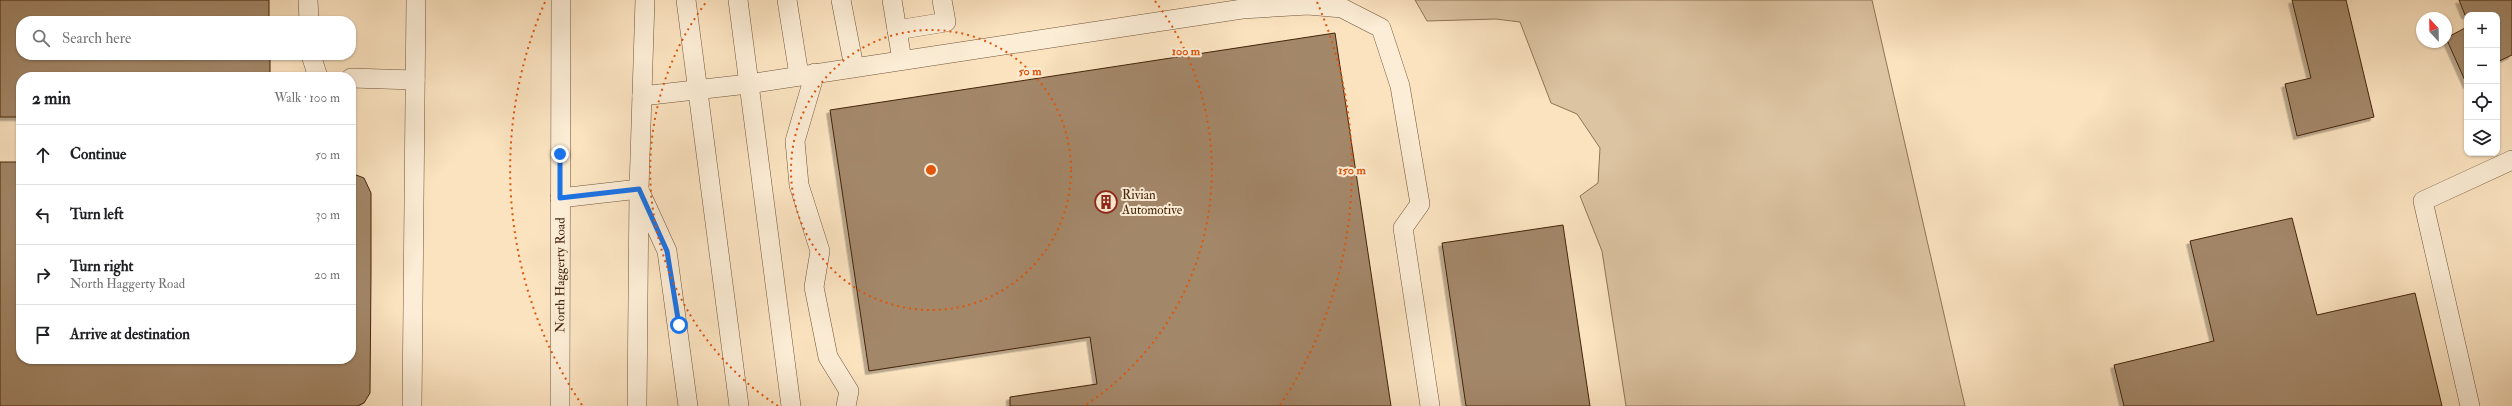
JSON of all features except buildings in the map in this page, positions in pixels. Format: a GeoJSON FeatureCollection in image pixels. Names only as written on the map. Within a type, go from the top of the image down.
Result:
{"type":"FeatureCollection","features":[{"type":"Feature","properties":{"kind":"street"},"geometry":{"type":"LineString","coordinates":[[308,0],[309,16]]}},
{"type":"Feature","properties":{"kind":"street"},"geometry":{"type":"LineString","coordinates":[[412,406],[416,0]]}},
{"type":"Feature","properties":{"kind":"street","name":"North Haggerty Road"},"geometry":{"type":"LineString","coordinates":[[560,406],[561,0]]}},
{"type":"Feature","properties":{"kind":"street"},"geometry":{"type":"LineString","coordinates":[[637,406],[639,189],[645,0]]}},
{"type":"Feature","properties":{"kind":"street"},"geometry":{"type":"LineString","coordinates":[[686,0],[739,406]]}},
{"type":"Feature","properties":{"kind":"street"},"geometry":{"type":"LineString","coordinates":[[738,0],[791,406]]}},
{"type":"Feature","properties":{"kind":"street"},"geometry":{"type":"LineString","coordinates":[[787,0],[807,74],[794,141],[799,185],[820,251],[814,287],[828,357],[849,391],[846,406]]}},
{"type":"Feature","properties":{"kind":"street"},"geometry":{"type":"LineString","coordinates":[[841,0],[854,67]]}},
{"type":"Feature","properties":{"kind":"street"},"geometry":{"type":"LineString","coordinates":[[892,0],[902,60]]}},
{"type":"Feature","properties":{"kind":"street"},"geometry":{"type":"LineString","coordinates":[[897,30],[946,22],[942,0]]}},
{"type":"Feature","properties":{"kind":"street"},"geometry":{"type":"LineString","coordinates":[[642,96],[697,91],[748,84],[1242,9],[1308,5],[1342,8],[1381,28],[1400,86],[1420,204],[1403,228],[1430,406]]}},
{"type":"Feature","properties":{"kind":"street"},"geometry":{"type":"LineString","coordinates":[[313,60],[316,72]]}},
{"type":"Feature","properties":{"kind":"street"},"geometry":{"type":"LineString","coordinates":[[356,78],[415,80]]}},
{"type":"Feature","properties":{"kind":"street"},"geometry":{"type":"LineString","coordinates":[[2470,406],[2423,201],[2512,160]]}},
{"type":"Feature","properties":{"kind":"street"},"geometry":{"type":"LineString","coordinates":[[560,198],[639,189]]}},
{"type":"Feature","properties":{"kind":"street"},"geometry":{"type":"LineString","coordinates":[[639,189],[667,251],[688,406]]}},
{"type":"Feature","properties":{"kind":"shaded area"},"geometry":{"type":"Polygon","coordinates":[[[1415,0],[1872,0],[1965,406],[1626,406],[1602,251],[1580,196],[1598,183],[1600,148],[1577,114],[1551,103],[1520,22],[1496,19],[1427,21],[1415,0]]]}},
{"type":"Feature","properties":{"kind":"place","name":"Rivian Automotive"},"geometry":{"type":"Point","coordinates":[1106,202]}},
{"type":"Feature","properties":{"kind":"route"},"geometry":{"type":"LineString","coordinates":[[560,154],[560,198],[639,189],[667,251],[679,325]]}}]}
